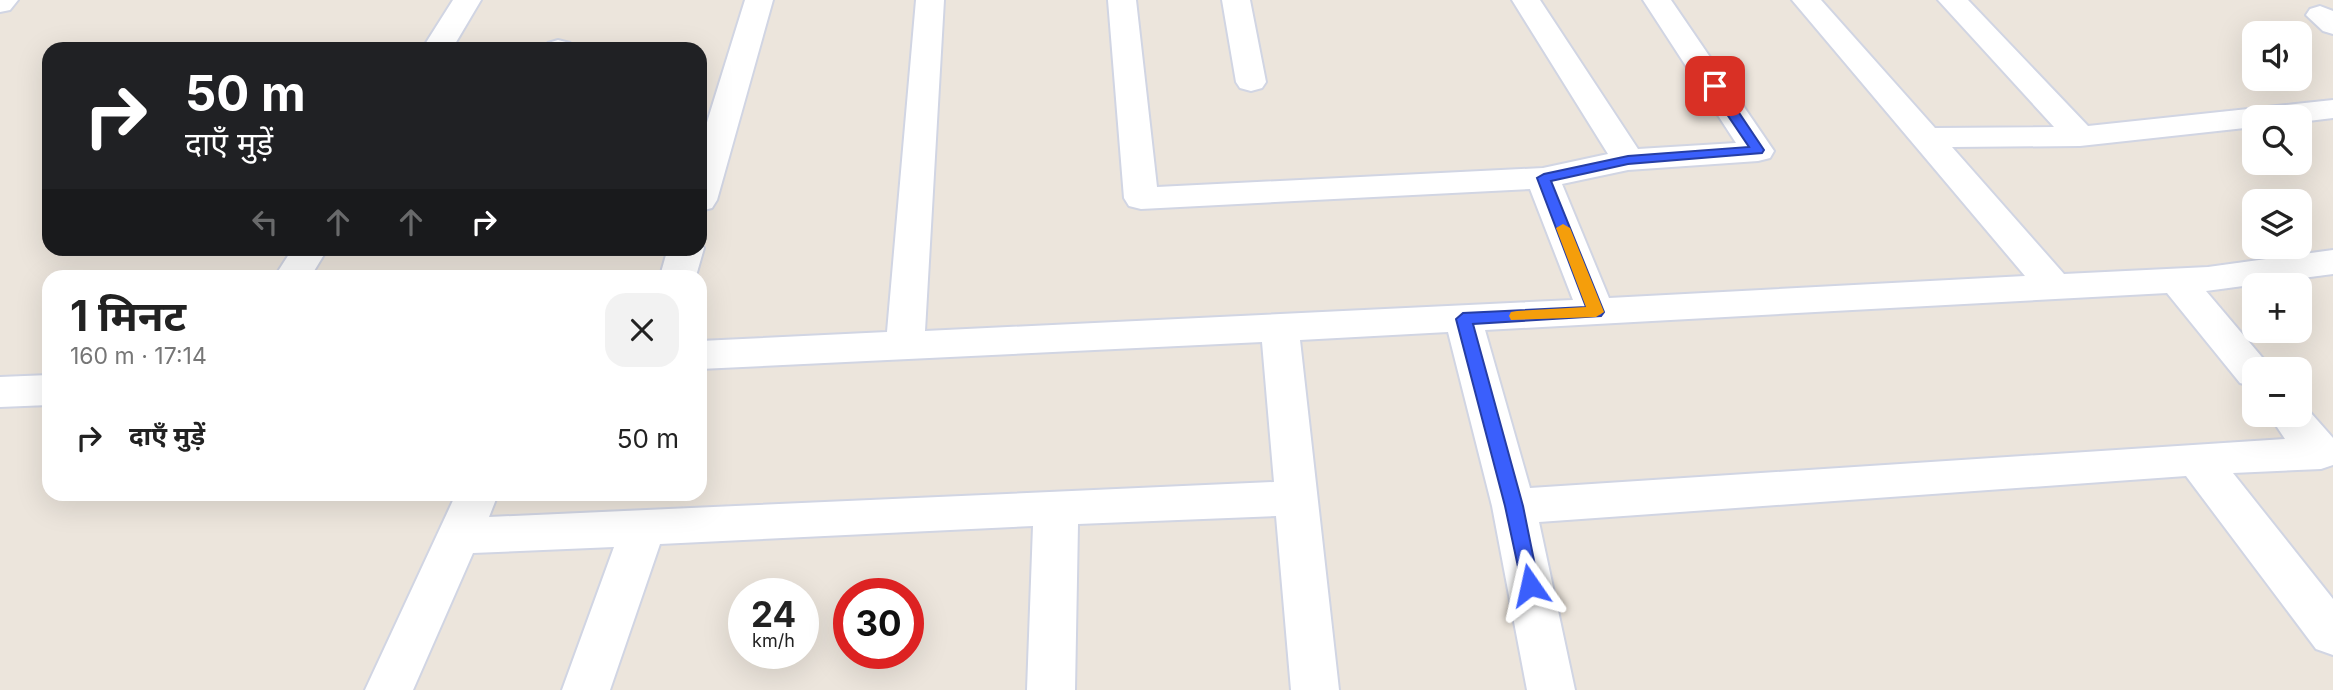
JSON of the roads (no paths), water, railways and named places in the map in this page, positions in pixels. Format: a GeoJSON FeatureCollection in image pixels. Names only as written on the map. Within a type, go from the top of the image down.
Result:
{"type":"FeatureCollection","features":[{"type":"Feature","properties":{"kind":"street"},"geometry":{"type":"LineString","coordinates":[[0,4],[4,0]]}},
{"type":"Feature","properties":{"kind":"street"},"geometry":{"type":"LineString","coordinates":[[441,42],[467,0]]}},
{"type":"Feature","properties":{"kind":"street"},"geometry":{"type":"LineString","coordinates":[[707,176],[759,0]]}},
{"type":"Feature","properties":{"kind":"street"},"geometry":{"type":"LineString","coordinates":[[905,345],[930,0]]}},
{"type":"Feature","properties":{"kind":"street"},"geometry":{"type":"LineString","coordinates":[[1122,0],[1142,198],[1544,178],[1628,160],[1758,150],[1657,0]]}},
{"type":"Feature","properties":{"kind":"street"},"geometry":{"type":"LineString","coordinates":[[1236,0],[1251,82]]}},
{"type":"Feature","properties":{"kind":"street"},"geometry":{"type":"LineString","coordinates":[[1526,0],[1628,160]]}},
{"type":"Feature","properties":{"kind":"street"},"geometry":{"type":"LineString","coordinates":[[1806,0],[2055,287]]}},
{"type":"Feature","properties":{"kind":"street"},"geometry":{"type":"LineString","coordinates":[[1952,0],[2080,136]]}},
{"type":"Feature","properties":{"kind":"street"},"geometry":{"type":"LineString","coordinates":[[2312,111],[2333,109]]}},
{"type":"Feature","properties":{"kind":"street"},"geometry":{"type":"LineString","coordinates":[[1927,138],[2080,136],[2242,118]]}},
{"type":"Feature","properties":{"kind":"street"},"geometry":{"type":"LineString","coordinates":[[1544,178],[1596,312]]}},
{"type":"Feature","properties":{"kind":"street"},"geometry":{"type":"LineString","coordinates":[[707,355],[1463,319],[2177,281],[2333,262]]}},
{"type":"Feature","properties":{"kind":"street"},"geometry":{"type":"LineString","coordinates":[[2177,281],[2242,359]]}},
{"type":"Feature","properties":{"kind":"street"},"geometry":{"type":"LineString","coordinates":[[1463,319],[1514,506],[1551,690]]}},
{"type":"Feature","properties":{"kind":"street"},"geometry":{"type":"LineString","coordinates":[[1280,328],[1315,690]]}},
{"type":"Feature","properties":{"kind":"street"},"geometry":{"type":"LineString","coordinates":[[1,394],[42,391]]}},
{"type":"Feature","properties":{"kind":"street"},"geometry":{"type":"LineString","coordinates":[[1514,506],[2197,459],[2321,453],[2299,427]]}},
{"type":"Feature","properties":{"kind":"street"},"geometry":{"type":"LineString","coordinates":[[2197,459],[2333,634]]}},
{"type":"Feature","properties":{"kind":"street"},"geometry":{"type":"LineString","coordinates":[[458,536],[1296,498]]}},
{"type":"Feature","properties":{"kind":"street"},"geometry":{"type":"LineString","coordinates":[[389,690],[474,501]]}},
{"type":"Feature","properties":{"kind":"street"},"geometry":{"type":"LineString","coordinates":[[1051,690],[1056,509]]}},
{"type":"Feature","properties":{"kind":"street"},"geometry":{"type":"LineString","coordinates":[[586,690],[643,528]]}}]}
